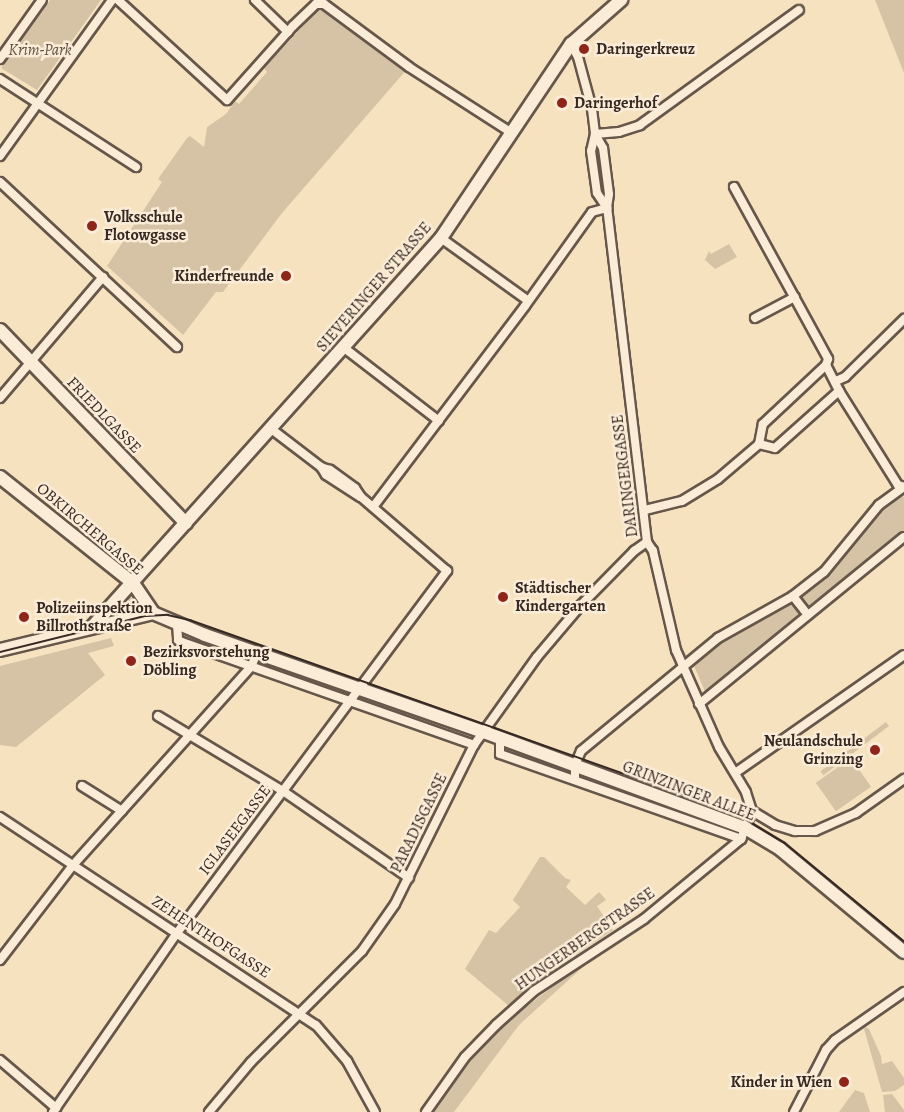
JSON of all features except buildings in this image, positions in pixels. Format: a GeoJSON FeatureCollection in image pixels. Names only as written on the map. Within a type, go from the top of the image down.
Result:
{"type":"FeatureCollection","features":[{"type":"Feature","properties":{"kind":"street"},"geometry":{"type":"LineString","coordinates":[[0,59],[42,0]]}},
{"type":"Feature","properties":{"kind":"street"},"geometry":{"type":"LineString","coordinates":[[0,156],[112,0]]}},
{"type":"Feature","properties":{"kind":"street"},"geometry":{"type":"LineString","coordinates":[[118,0],[227,100],[316,4],[326,2],[409,67],[512,133]]}},
{"type":"Feature","properties":{"kind":"street"},"geometry":{"type":"LineString","coordinates":[[255,0],[288,32]]}},
{"type":"Feature","properties":{"kind":"street","name":"SIEVERINGER STRASSE"},"geometry":{"type":"LineString","coordinates":[[91,628],[441,238],[570,44],[621,0]]}},
{"type":"Feature","properties":{"kind":"street"},"geometry":{"type":"LineString","coordinates":[[595,135],[619,132],[640,124],[799,10]]}},
{"type":"Feature","properties":{"kind":"street","name":"DARINGERGASSE"},"geometry":{"type":"LineString","coordinates":[[570,44],[584,77],[592,109],[595,135],[591,151],[597,193],[607,208],[645,510],[647,542],[653,551],[676,650],[718,747],[746,792],[752,811]]}},
{"type":"Feature","properties":{"kind":"street"},"geometry":{"type":"LineString","coordinates":[[0,79],[136,167]]}},
{"type":"Feature","properties":{"kind":"street"},"geometry":{"type":"LineString","coordinates":[[0,182],[177,346]]}},
{"type":"Feature","properties":{"kind":"street"},"geometry":{"type":"LineString","coordinates":[[645,510],[694,496],[759,444],[763,424],[826,365],[828,358],[734,187]]}},
{"type":"Feature","properties":{"kind":"street"},"geometry":{"type":"LineString","coordinates":[[270,428],[321,467],[326,475],[373,507],[592,212],[607,208]]}},
{"type":"Feature","properties":{"kind":"street"},"geometry":{"type":"LineString","coordinates":[[441,238],[527,300]]}},
{"type":"Feature","properties":{"kind":"street"},"geometry":{"type":"LineString","coordinates":[[0,398],[103,277]]}},
{"type":"Feature","properties":{"kind":"street"},"geometry":{"type":"LineString","coordinates":[[756,318],[795,297]]}},
{"type":"Feature","properties":{"kind":"street"},"geometry":{"type":"LineString","coordinates":[[836,381],[844,377],[904,319]]}},
{"type":"Feature","properties":{"kind":"street","name":"FRIEDLGASSE"},"geometry":{"type":"LineString","coordinates":[[0,330],[186,523]]}},
{"type":"Feature","properties":{"kind":"street"},"geometry":{"type":"LineString","coordinates":[[343,346],[439,421]]}},
{"type":"Feature","properties":{"kind":"street"},"geometry":{"type":"LineString","coordinates":[[826,365],[839,391],[898,485],[904,487]]}},
{"type":"Feature","properties":{"kind":"street"},"geometry":{"type":"LineString","coordinates":[[759,444],[775,448],[839,391]]}},
{"type":"Feature","properties":{"kind":"street","name":"OBKIRCHERGASSE"},"geometry":{"type":"LineString","coordinates":[[0,477],[133,583],[153,613]]}},
{"type":"Feature","properties":{"kind":"street"},"geometry":{"type":"LineString","coordinates":[[575,780],[575,765],[581,751],[718,638],[793,596],[824,572],[879,506],[904,487]]}},
{"type":"Feature","properties":{"kind":"street","name":"IGLASEEGASSE"},"geometry":{"type":"LineString","coordinates":[[54,1110],[177,933],[447,571],[373,507]]}},
{"type":"Feature","properties":{"kind":"street"},"geometry":{"type":"LineString","coordinates":[[699,704],[904,537]]}},
{"type":"Feature","properties":{"kind":"street","name":"PARADISGASSE"},"geometry":{"type":"LineString","coordinates":[[209,1112],[250,1062],[362,951],[395,904],[474,745],[537,657],[581,605],[634,550],[647,542]]}},
{"type":"Feature","properties":{"kind":"street"},"geometry":{"type":"LineString","coordinates":[[793,596],[808,615]]}},
{"type":"Feature","properties":{"kind":"street"},"geometry":{"type":"LineString","coordinates":[[0,650],[153,613]]}},
{"type":"Feature","properties":{"kind":"street","name":"GRINZINGER ALLEE"},"geometry":{"type":"LineString","coordinates":[[153,613],[257,653],[575,765],[780,849],[904,952]]}},
{"type":"Feature","properties":{"kind":"street"},"geometry":{"type":"LineString","coordinates":[[177,624],[178,640],[474,745]]}},
{"type":"Feature","properties":{"kind":"street"},"geometry":{"type":"LineString","coordinates":[[0,960],[74,864],[251,667],[257,653]]}},
{"type":"Feature","properties":{"kind":"street"},"geometry":{"type":"LineString","coordinates":[[735,773],[904,655]]}},
{"type":"Feature","properties":{"kind":"street"},"geometry":{"type":"LineString","coordinates":[[158,716],[283,791],[409,878]]}},
{"type":"Feature","properties":{"kind":"street","name":"GRINZINGER ALLEE"},"geometry":{"type":"LineString","coordinates":[[500,738],[500,754],[744,834]]}},
{"type":"Feature","properties":{"kind":"street"},"geometry":{"type":"LineString","coordinates":[[744,834],[752,811],[775,825],[795,831],[815,831],[856,813],[904,779]]}},
{"type":"Feature","properties":{"kind":"street"},"geometry":{"type":"LineString","coordinates":[[82,786],[122,811]]}},
{"type":"Feature","properties":{"kind":"street","name":"ZEHENTHOFGASSE"},"geometry":{"type":"LineString","coordinates":[[0,817],[299,1012],[338,1048],[368,1095],[375,1112]]}},
{"type":"Feature","properties":{"kind":"street","name":"HUNGERBERGSTRASSE"},"geometry":{"type":"LineString","coordinates":[[426,1112],[465,1057],[534,991],[644,919],[744,834]]}},
{"type":"Feature","properties":{"kind":"street"},"geometry":{"type":"LineString","coordinates":[[794,1112],[826,1050],[835,1040],[904,992]]}},
{"type":"Feature","properties":{"kind":"street"},"geometry":{"type":"LineString","coordinates":[[0,1060],[54,1110]]}},
{"type":"Feature","properties":{"kind":"green space","name":"Krim-Park"},"geometry":{"type":"Polygon","coordinates":[[[50,0],[101,0],[37,90],[1,68],[50,0]]]}},
{"type":"Feature","properties":{"kind":"green space"},"geometry":{"type":"Polygon","coordinates":[[[875,0],[904,0],[904,73],[875,0]]]}},
{"type":"Feature","properties":{"kind":"green space"},"geometry":{"type":"Polygon","coordinates":[[[323,8],[409,67],[282,213],[223,292],[216,292],[183,335],[107,266],[162,182],[158,179],[187,138],[190,136],[204,147],[207,127],[226,114],[235,101],[239,104],[267,72],[264,68],[319,9],[323,8]]]}},
{"type":"Feature","properties":{"kind":"green space"},"geometry":{"type":"Polygon","coordinates":[[[729,244],[737,257],[715,269],[705,260],[709,251],[711,254],[729,244]]]}},
{"type":"Feature","properties":{"kind":"green space"},"geometry":{"type":"Polygon","coordinates":[[[898,495],[904,497],[904,533],[874,556],[869,556],[865,564],[810,607],[800,597],[840,563],[877,515],[898,495]]]}},
{"type":"Feature","properties":{"kind":"green space"},"geometry":{"type":"Polygon","coordinates":[[[129,597],[134,598],[138,609],[114,615],[129,597]]]}},
{"type":"Feature","properties":{"kind":"green space"},"geometry":{"type":"Polygon","coordinates":[[[793,603],[801,614],[797,619],[706,694],[694,666],[724,641],[793,603]]]}},
{"type":"Feature","properties":{"kind":"green space"},"geometry":{"type":"Polygon","coordinates":[[[111,638],[114,646],[88,653],[105,675],[16,747],[0,745],[0,666],[111,638]]]}},
{"type":"Feature","properties":{"kind":"green space"},"geometry":{"type":"Polygon","coordinates":[[[886,722],[889,726],[824,775],[821,771],[886,722]]]}},
{"type":"Feature","properties":{"kind":"green space"},"geometry":{"type":"Polygon","coordinates":[[[851,758],[871,787],[836,811],[816,783],[851,758]]]}},
{"type":"Feature","properties":{"kind":"green space"},"geometry":{"type":"Polygon","coordinates":[[[540,857],[544,857],[565,878],[571,880],[566,887],[585,905],[599,892],[601,894],[606,900],[597,906],[613,930],[559,966],[509,1006],[465,969],[489,930],[496,933],[520,907],[513,900],[540,857]]]}},
{"type":"Feature","properties":{"kind":"green space"},"geometry":{"type":"Polygon","coordinates":[[[605,947],[519,1025],[454,1112],[431,1112],[467,1062],[509,1020],[605,947]]]}},
{"type":"Feature","properties":{"kind":"green space"},"geometry":{"type":"Polygon","coordinates":[[[866,1027],[881,1056],[882,1064],[892,1061],[904,1078],[904,1085],[895,1091],[882,1092],[864,1029],[866,1027]]]}},
{"type":"Feature","properties":{"kind":"green space"},"geometry":{"type":"Polygon","coordinates":[[[855,1090],[864,1093],[870,1112],[839,1112],[855,1090]]]}},
{"type":"Feature","properties":{"kind":"green space"},"geometry":{"type":"Polygon","coordinates":[[[892,1094],[904,1112],[885,1112],[883,1095],[892,1094]]]}},
{"type":"Feature","properties":{"kind":"tram line"},"geometry":{"type":"LineString","coordinates":[[0,652],[146,616],[168,615],[190,620],[735,813],[785,843],[904,941]]}},
{"type":"Feature","properties":{"kind":"place","name":"Daringerkreuz"},"geometry":{"type":"Point","coordinates":[584,49]}},
{"type":"Feature","properties":{"kind":"place","name":"Daringerhof"},"geometry":{"type":"Point","coordinates":[562,103]}},
{"type":"Feature","properties":{"kind":"place","name":"Volksschule Flotowgasse"},"geometry":{"type":"Point","coordinates":[92,226]}},
{"type":"Feature","properties":{"kind":"place","name":"Kinderfreunde"},"geometry":{"type":"Point","coordinates":[286,276]}},
{"type":"Feature","properties":{"kind":"place","name":"Städtischer Kindergarten"},"geometry":{"type":"Point","coordinates":[503,597]}},
{"type":"Feature","properties":{"kind":"place","name":"Polizeiinspektion Billrothstraße"},"geometry":{"type":"Point","coordinates":[24,617]}},
{"type":"Feature","properties":{"kind":"place","name":"Bezirksvorstehung Döbling"},"geometry":{"type":"Point","coordinates":[131,661]}},
{"type":"Feature","properties":{"kind":"place","name":"Neulandschule Grinzing"},"geometry":{"type":"Point","coordinates":[875,750]}},
{"type":"Feature","properties":{"kind":"place","name":"Kinder in Wien"},"geometry":{"type":"Point","coordinates":[844,1082]}}]}
